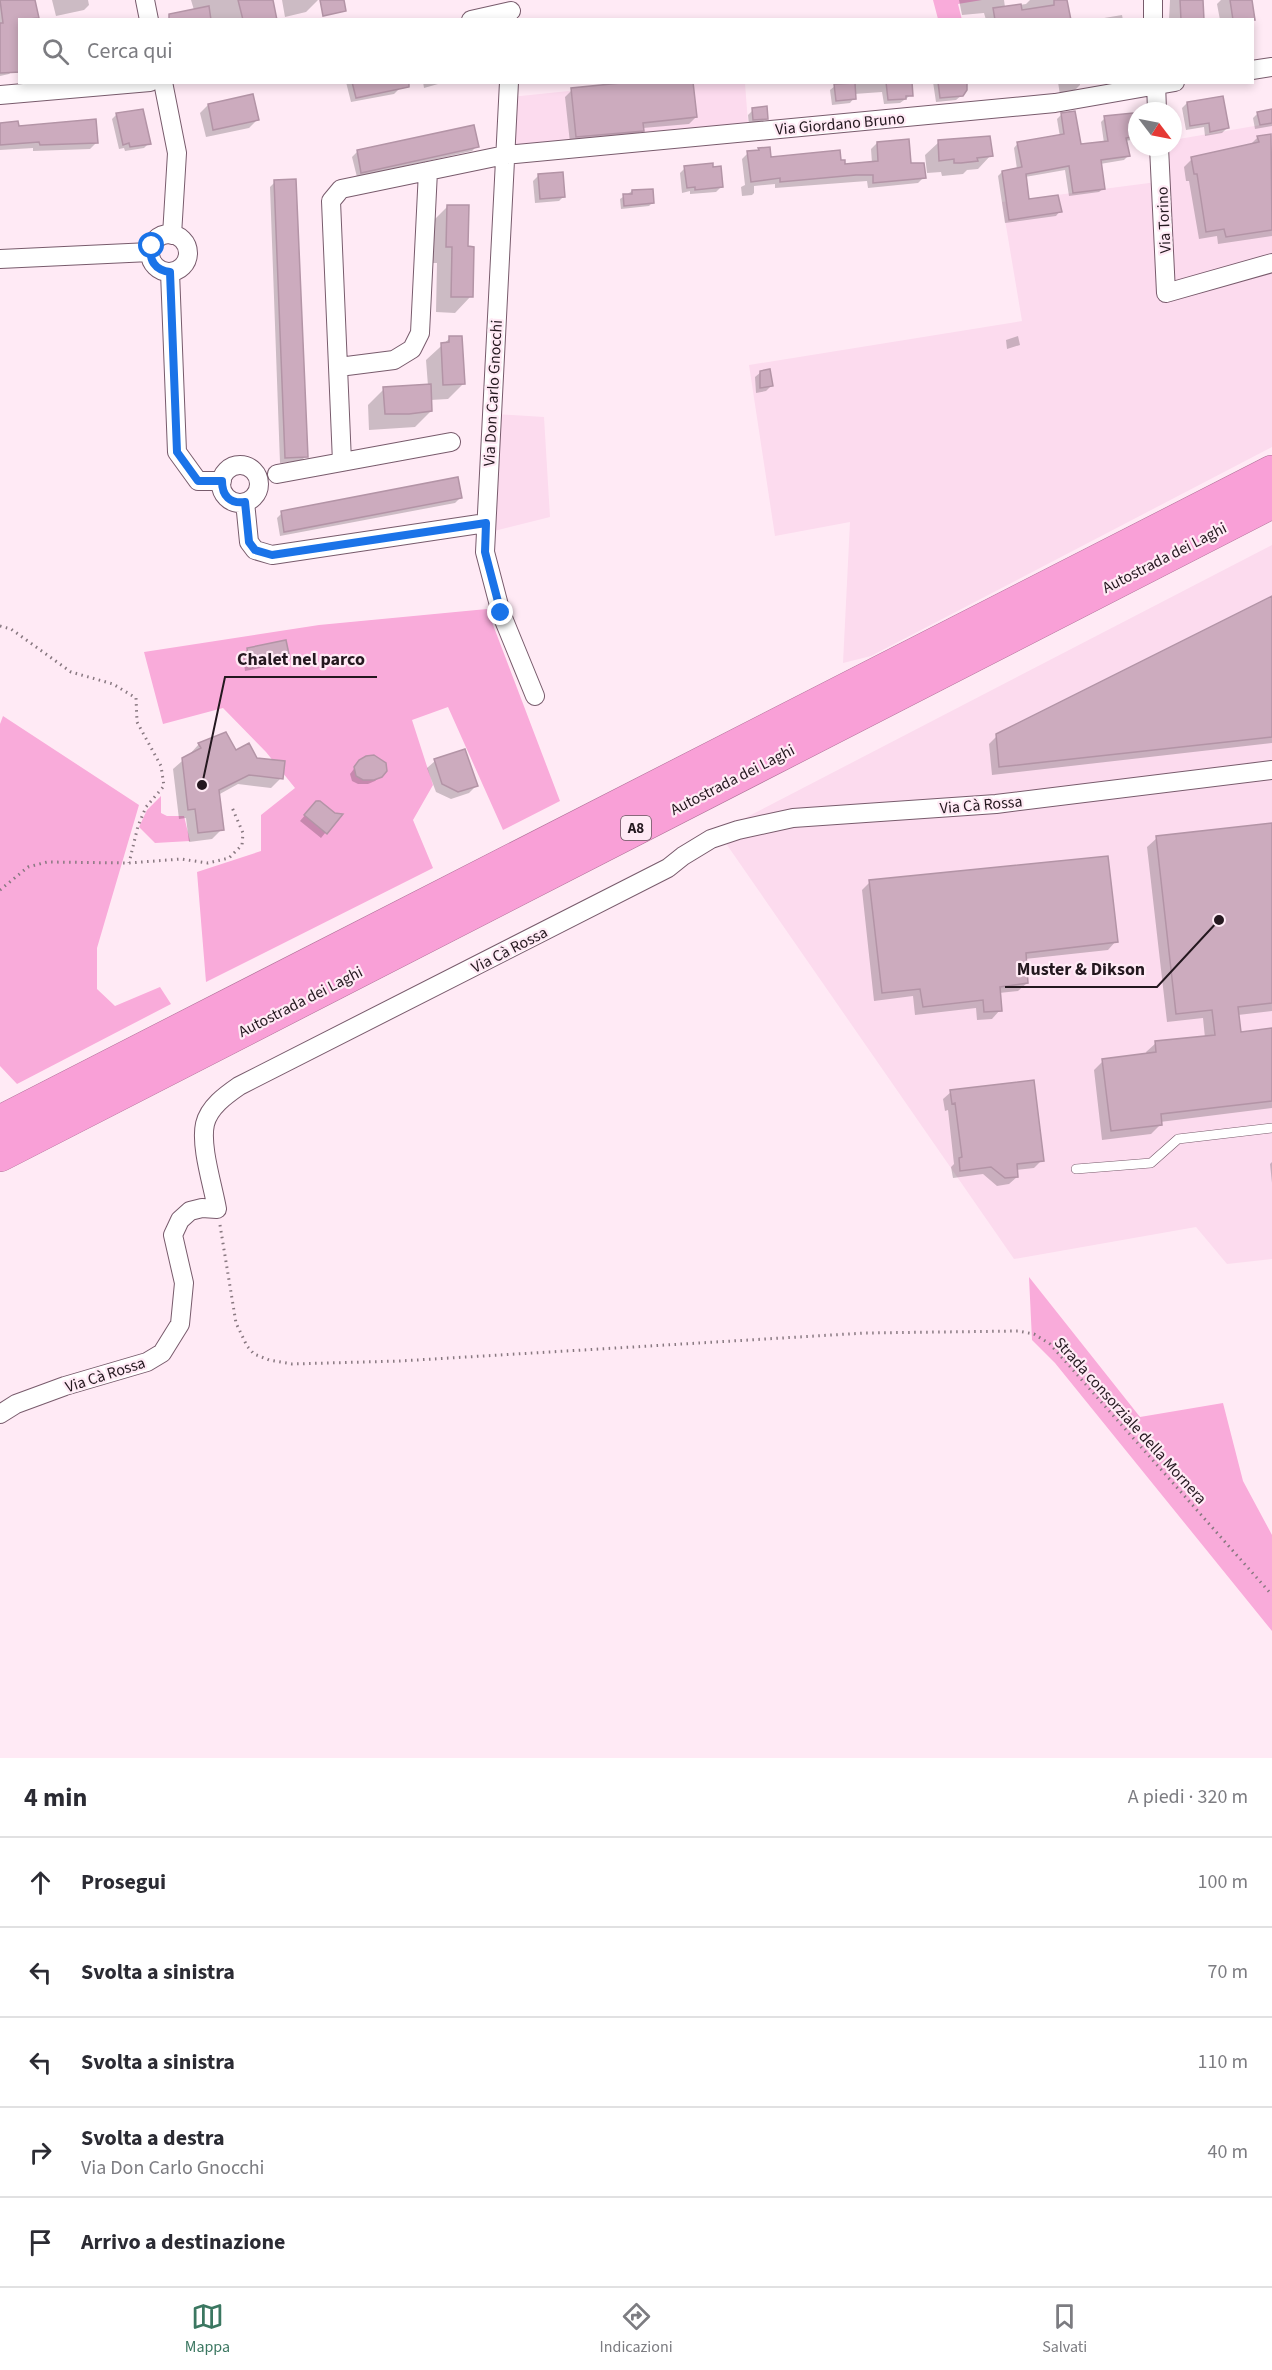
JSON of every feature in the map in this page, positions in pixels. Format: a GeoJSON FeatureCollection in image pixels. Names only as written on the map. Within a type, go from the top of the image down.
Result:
{"type":"FeatureCollection","features":[{"type":"Feature","properties":{"kind":"highway","name":"Autostrada dei Laghi"},"geometry":{"type":"LineString","coordinates":[[0,1122],[1272,472]]}},
{"type":"Feature","properties":{"kind":"highway","name":"Autostrada dei Laghi"},"geometry":{"type":"LineString","coordinates":[[0,1155],[1272,502]]}},
{"type":"Feature","properties":{"kind":"street"},"geometry":{"type":"LineString","coordinates":[[145,0],[149,18]]}},
{"type":"Feature","properties":{"kind":"street"},"geometry":{"type":"LineString","coordinates":[[1153,0],[1153,18]]}},
{"type":"Feature","properties":{"kind":"street"},"geometry":{"type":"LineString","coordinates":[[479,18],[511,10]]}},
{"type":"Feature","properties":{"kind":"street"},"geometry":{"type":"LineString","coordinates":[[1254,70],[1272,67]]}},
{"type":"Feature","properties":{"kind":"street"},"geometry":{"type":"LineString","coordinates":[[0,95],[127,84]]}},
{"type":"Feature","properties":{"kind":"street"},"geometry":{"type":"LineString","coordinates":[[162,84],[177,153],[172,235]]}},
{"type":"Feature","properties":{"kind":"street","name":"Via Don Carlo Gnocchi"},"geometry":{"type":"LineString","coordinates":[[509,84],[485,552],[501,613],[535,696]]}},
{"type":"Feature","properties":{"kind":"street"},"geometry":{"type":"LineString","coordinates":[[1156,84],[1157,102]]}},
{"type":"Feature","properties":{"kind":"street","name":"Via Giordano Bruno"},"geometry":{"type":"LineString","coordinates":[[342,462],[331,201],[341,189],[505,155],[1055,103],[1156,84]]}},
{"type":"Feature","properties":{"kind":"street","name":"Via Torino"},"geometry":{"type":"LineString","coordinates":[[1159,156],[1166,293],[1272,263]]}},
{"type":"Feature","properties":{"kind":"street"},"geometry":{"type":"LineString","coordinates":[[339,367],[394,360],[412,349],[420,333],[428,171]]}},
{"type":"Feature","properties":{"kind":"street"},"geometry":{"type":"LineString","coordinates":[[172,235],[182,240],[188,251],[181,267],[170,272],[158,268],[150,252],[155,240],[172,235]]}},
{"type":"Feature","properties":{"kind":"street"},"geometry":{"type":"LineString","coordinates":[[0,259],[150,252]]}},
{"type":"Feature","properties":{"kind":"street"},"geometry":{"type":"LineString","coordinates":[[170,272],[177,452],[198,481],[222,481]]}},
{"type":"Feature","properties":{"kind":"street"},"geometry":{"type":"LineString","coordinates":[[277,474],[451,442]]}},
{"type":"Feature","properties":{"kind":"street"},"geometry":{"type":"LineString","coordinates":[[245,466],[250,468],[258,478],[258,490],[255,496],[245,502],[232,501],[224,493],[222,481],[232,467],[245,466]]}},
{"type":"Feature","properties":{"kind":"street"},"geometry":{"type":"LineString","coordinates":[[245,502],[249,542],[255,550],[272,555],[486,523]]}},
{"type":"Feature","properties":{"kind":"street","name":"Via Cà Rossa"},"geometry":{"type":"LineString","coordinates":[[0,1414],[16,1404],[65,1386],[147,1362],[162,1353],[180,1324],[184,1283],[173,1235],[180,1220],[190,1211],[202,1208],[217,1209],[205,1145],[205,1124],[221,1099],[239,1086],[668,868],[711,838],[793,818],[996,804],[1272,770]]}},
{"type":"Feature","properties":{"kind":"lane"},"geometry":{"type":"LineString","coordinates":[[1076,1169],[1151,1163],[1178,1139],[1272,1128]]}},
{"type":"Feature","properties":{"kind":"path"},"geometry":{"type":"LineString","coordinates":[[0,626],[11,629],[71,672],[113,684],[136,698],[137,722],[161,766],[164,786],[146,807],[138,826],[129,862]]}},
{"type":"Feature","properties":{"kind":"path"},"geometry":{"type":"LineString","coordinates":[[0,890],[28,867],[46,862],[129,862],[181,859],[208,863],[229,858],[242,845],[243,833],[231,805]]}},
{"type":"Feature","properties":{"kind":"path","name":"Strada consorziale della Mornera"},"geometry":{"type":"LineString","coordinates":[[217,1209],[236,1323],[247,1346],[254,1354],[269,1360],[292,1364],[400,1361],[865,1333],[1017,1331],[1034,1334],[1050,1344],[1272,1595]]}},
{"type":"Feature","properties":{"kind":"shaded area"},"geometry":{"type":"Polygon","coordinates":[[[933,0],[982,0],[958,4],[962,18],[938,18],[933,0]]]}},
{"type":"Feature","properties":{"kind":"shaded area"},"geometry":{"type":"Polygon","coordinates":[[[635,84],[745,84],[749,137],[509,158],[511,97],[635,84]]]}},
{"type":"Feature","properties":{"kind":"shaded area"},"geometry":{"type":"Polygon","coordinates":[[[1272,123],[1272,447],[871,656],[843,663],[850,522],[775,536],[749,365],[1022,321],[1002,202],[1157,182],[1156,156],[1182,156],[1182,138],[1272,123]]]}},
{"type":"Feature","properties":{"kind":"shaded area"},"geometry":{"type":"Polygon","coordinates":[[[496,414],[544,417],[550,517],[486,533],[496,414]]]}},
{"type":"Feature","properties":{"kind":"shaded area"},"geometry":{"type":"Polygon","coordinates":[[[1272,545],[1272,1259],[1227,1264],[1196,1227],[1014,1259],[718,832],[1272,545]]]}},
{"type":"Feature","properties":{"kind":"shaded area"},"geometry":{"type":"Polygon","coordinates":[[[487,609],[560,801],[503,830],[448,707],[412,720],[433,785],[413,820],[433,868],[206,982],[197,872],[261,851],[261,815],[295,788],[266,752],[223,708],[163,724],[144,652],[319,625],[487,609]]]}},
{"type":"Feature","properties":{"kind":"shaded area"},"geometry":{"type":"Polygon","coordinates":[[[3,716],[139,805],[97,948],[97,989],[115,1006],[160,987],[171,1004],[17,1084],[0,1066],[0,724],[3,716]]]}},
{"type":"Feature","properties":{"kind":"shaded area"},"geometry":{"type":"Polygon","coordinates":[[[161,796],[161,813],[167,816],[184,816],[190,841],[155,843],[139,827],[147,810],[161,796]]]}},
{"type":"Feature","properties":{"kind":"shaded area"},"geometry":{"type":"Polygon","coordinates":[[[1029,1277],[1140,1417],[1223,1403],[1243,1481],[1272,1535],[1272,1631],[1055,1363],[1032,1340],[1029,1277]]]}},
{"type":"Feature","properties":{"kind":"building"},"geometry":{"type":"Polygon","coordinates":[[[0,0],[35,0],[39,18],[18,18],[18,72],[0,73],[0,23],[3,23],[0,0]]]}},
{"type":"Feature","properties":{"kind":"building"},"geometry":{"type":"Polygon","coordinates":[[[238,0],[273,0],[277,18],[242,18],[238,0]]]}},
{"type":"Feature","properties":{"kind":"building"},"geometry":{"type":"Polygon","coordinates":[[[320,0],[344,0],[346,11],[323,16],[320,0]]]}},
{"type":"Feature","properties":{"kind":"building"},"geometry":{"type":"Polygon","coordinates":[[[1054,0],[1067,0],[1071,18],[995,18],[993,8],[1021,4],[1022,10],[1054,5],[1054,0]]]}},
{"type":"Feature","properties":{"kind":"building"},"geometry":{"type":"Polygon","coordinates":[[[1180,0],[1203,0],[1204,18],[1181,18],[1180,0]]]}},
{"type":"Feature","properties":{"kind":"building"},"geometry":{"type":"Polygon","coordinates":[[[1230,0],[1252,0],[1255,20],[1254,18],[1233,18],[1230,0]]]}},
{"type":"Feature","properties":{"kind":"building"},"geometry":{"type":"Polygon","coordinates":[[[209,6],[211,18],[169,18],[169,14],[209,6]]]}},
{"type":"Feature","properties":{"kind":"building"},"geometry":{"type":"Polygon","coordinates":[[[352,84],[409,84],[409,87],[356,98],[352,84]]]}},
{"type":"Feature","properties":{"kind":"building"},"geometry":{"type":"Polygon","coordinates":[[[611,84],[693,84],[697,117],[643,123],[644,131],[576,137],[571,88],[611,84]]]}},
{"type":"Feature","properties":{"kind":"building"},"geometry":{"type":"Polygon","coordinates":[[[834,84],[855,84],[856,99],[836,101],[834,84]]]}},
{"type":"Feature","properties":{"kind":"building"},"geometry":{"type":"Polygon","coordinates":[[[886,84],[912,84],[913,96],[906,96],[906,99],[888,100],[886,84]]]}},
{"type":"Feature","properties":{"kind":"building"},"geometry":{"type":"Polygon","coordinates":[[[938,84],[967,84],[967,90],[963,96],[940,98],[938,84]]]}},
{"type":"Feature","properties":{"kind":"building"},"geometry":{"type":"Polygon","coordinates":[[[253,94],[259,120],[213,130],[208,104],[253,94]]]}},
{"type":"Feature","properties":{"kind":"building"},"geometry":{"type":"Polygon","coordinates":[[[1223,96],[1229,128],[1210,132],[1209,123],[1190,126],[1187,102],[1223,96]]]}},
{"type":"Feature","properties":{"kind":"building"},"geometry":{"type":"Polygon","coordinates":[[[767,106],[768,119],[753,120],[752,108],[767,106]]]}},
{"type":"Feature","properties":{"kind":"building"},"geometry":{"type":"Polygon","coordinates":[[[143,109],[151,144],[130,147],[129,143],[123,145],[116,113],[143,109]]]}},
{"type":"Feature","properties":{"kind":"building"},"geometry":{"type":"Polygon","coordinates":[[[1272,109],[1272,123],[1260,125],[1257,112],[1272,109]]]}},
{"type":"Feature","properties":{"kind":"building"},"geometry":{"type":"Polygon","coordinates":[[[1075,111],[1081,144],[1108,141],[1104,116],[1128,114],[1128,138],[1126,138],[1128,156],[1130,156],[1101,160],[1105,189],[1073,193],[1069,166],[1026,174],[1029,199],[1058,195],[1062,212],[1009,220],[1002,171],[1022,167],[1017,142],[1064,134],[1061,113],[1075,111]]]}},
{"type":"Feature","properties":{"kind":"building"},"geometry":{"type":"Polygon","coordinates":[[[96,119],[98,143],[40,145],[39,142],[0,145],[0,123],[18,121],[19,126],[96,119]]]}},
{"type":"Feature","properties":{"kind":"building"},"geometry":{"type":"Polygon","coordinates":[[[474,125],[479,147],[361,173],[357,150],[474,125]]]}},
{"type":"Feature","properties":{"kind":"building"},"geometry":{"type":"Polygon","coordinates":[[[1271,134],[1272,230],[1226,237],[1224,229],[1206,232],[1197,174],[1194,174],[1191,157],[1259,142],[1257,136],[1271,134]]]}},
{"type":"Feature","properties":{"kind":"building"},"geometry":{"type":"Polygon","coordinates":[[[990,136],[993,156],[961,163],[954,163],[954,159],[939,161],[938,140],[990,136]]]}},
{"type":"Feature","properties":{"kind":"building"},"geometry":{"type":"Polygon","coordinates":[[[909,139],[911,163],[924,163],[926,178],[873,183],[873,175],[856,175],[780,182],[780,178],[751,182],[747,151],[759,150],[758,148],[770,147],[771,157],[840,150],[841,160],[845,160],[845,164],[878,161],[877,142],[909,139]]]}},
{"type":"Feature","properties":{"kind":"building"},"geometry":{"type":"Polygon","coordinates":[[[713,163],[713,167],[721,166],[723,187],[695,190],[695,187],[687,188],[684,166],[713,163]]]}},
{"type":"Feature","properties":{"kind":"building"},"geometry":{"type":"Polygon","coordinates":[[[563,172],[565,197],[540,199],[538,174],[563,172]]]}},
{"type":"Feature","properties":{"kind":"building"},"geometry":{"type":"Polygon","coordinates":[[[296,179],[308,457],[285,458],[274,180],[296,179]]]}},
{"type":"Feature","properties":{"kind":"building"},"geometry":{"type":"Polygon","coordinates":[[[653,189],[654,203],[624,206],[623,194],[632,194],[632,190],[653,189]]]}},
{"type":"Feature","properties":{"kind":"building"},"geometry":{"type":"Polygon","coordinates":[[[447,205],[469,205],[468,246],[474,247],[473,297],[451,297],[452,247],[446,247],[447,205]]]}},
{"type":"Feature","properties":{"kind":"building"},"geometry":{"type":"Polygon","coordinates":[[[449,336],[462,336],[465,384],[443,385],[441,343],[449,342],[449,336]]]}},
{"type":"Feature","properties":{"kind":"building"},"geometry":{"type":"Polygon","coordinates":[[[770,369],[773,386],[760,388],[760,371],[770,369]]]}},
{"type":"Feature","properties":{"kind":"building"},"geometry":{"type":"Polygon","coordinates":[[[431,384],[432,411],[385,414],[383,387],[431,384]]]}},
{"type":"Feature","properties":{"kind":"building"},"geometry":{"type":"Polygon","coordinates":[[[458,477],[462,498],[284,532],[281,511],[458,477]]]}},
{"type":"Feature","properties":{"kind":"building"},"geometry":{"type":"Polygon","coordinates":[[[1272,596],[1272,737],[999,767],[996,734],[1272,596]]]}},
{"type":"Feature","properties":{"kind":"building"},"geometry":{"type":"Polygon","coordinates":[[[286,640],[290,659],[250,667],[247,648],[286,640]]]}},
{"type":"Feature","properties":{"kind":"building"},"geometry":{"type":"Polygon","coordinates":[[[226,732],[236,750],[249,743],[257,758],[285,761],[283,779],[249,775],[219,790],[224,830],[198,833],[195,809],[188,810],[182,758],[201,748],[198,743],[226,732]]]}},
{"type":"Feature","properties":{"kind":"building"},"geometry":{"type":"Polygon","coordinates":[[[465,749],[478,786],[458,792],[442,784],[434,759],[465,749]]]}},
{"type":"Feature","properties":{"kind":"building"},"geometry":{"type":"Polygon","coordinates":[[[374,755],[386,763],[387,771],[382,777],[363,780],[356,776],[354,767],[359,760],[374,755]]]}},
{"type":"Feature","properties":{"kind":"building"},"geometry":{"type":"Polygon","coordinates":[[[316,801],[320,801],[335,813],[343,814],[327,834],[304,815],[316,801]]]}},
{"type":"Feature","properties":{"kind":"building"},"geometry":{"type":"Polygon","coordinates":[[[1272,823],[1272,1003],[1238,1007],[1241,1032],[1272,1028],[1272,1101],[1161,1114],[1162,1125],[1111,1131],[1102,1059],[1156,1052],[1155,1041],[1215,1035],[1212,1010],[1176,1014],[1156,836],[1272,823]]]}},
{"type":"Feature","properties":{"kind":"building"},"geometry":{"type":"Polygon","coordinates":[[[1108,856],[1118,942],[1026,953],[1028,983],[1000,987],[1002,1011],[984,1012],[983,1000],[923,1007],[920,989],[882,993],[869,880],[1108,856]]]}},
{"type":"Feature","properties":{"kind":"building"},"geometry":{"type":"Polygon","coordinates":[[[1034,1080],[1044,1161],[1017,1164],[1018,1177],[1005,1178],[991,1167],[960,1171],[959,1158],[962,1157],[955,1103],[952,1104],[950,1090],[1034,1080]]]}},
{"type":"Feature","properties":{"kind":"place","name":"Chalet nel parco"},"geometry":{"type":"Point","coordinates":[202,785]}},
{"type":"Feature","properties":{"kind":"place","name":"Muster & Dikson"},"geometry":{"type":"Point","coordinates":[1219,920]}},
{"type":"Feature","properties":{"kind":"route"},"geometry":{"type":"LineString","coordinates":[[152,246],[150,252],[153,264],[170,272],[177,452],[198,481],[222,481],[222,488],[228,498],[238,503],[245,502],[249,542],[255,550],[272,555],[486,523],[485,552],[501,613]]}}]}
